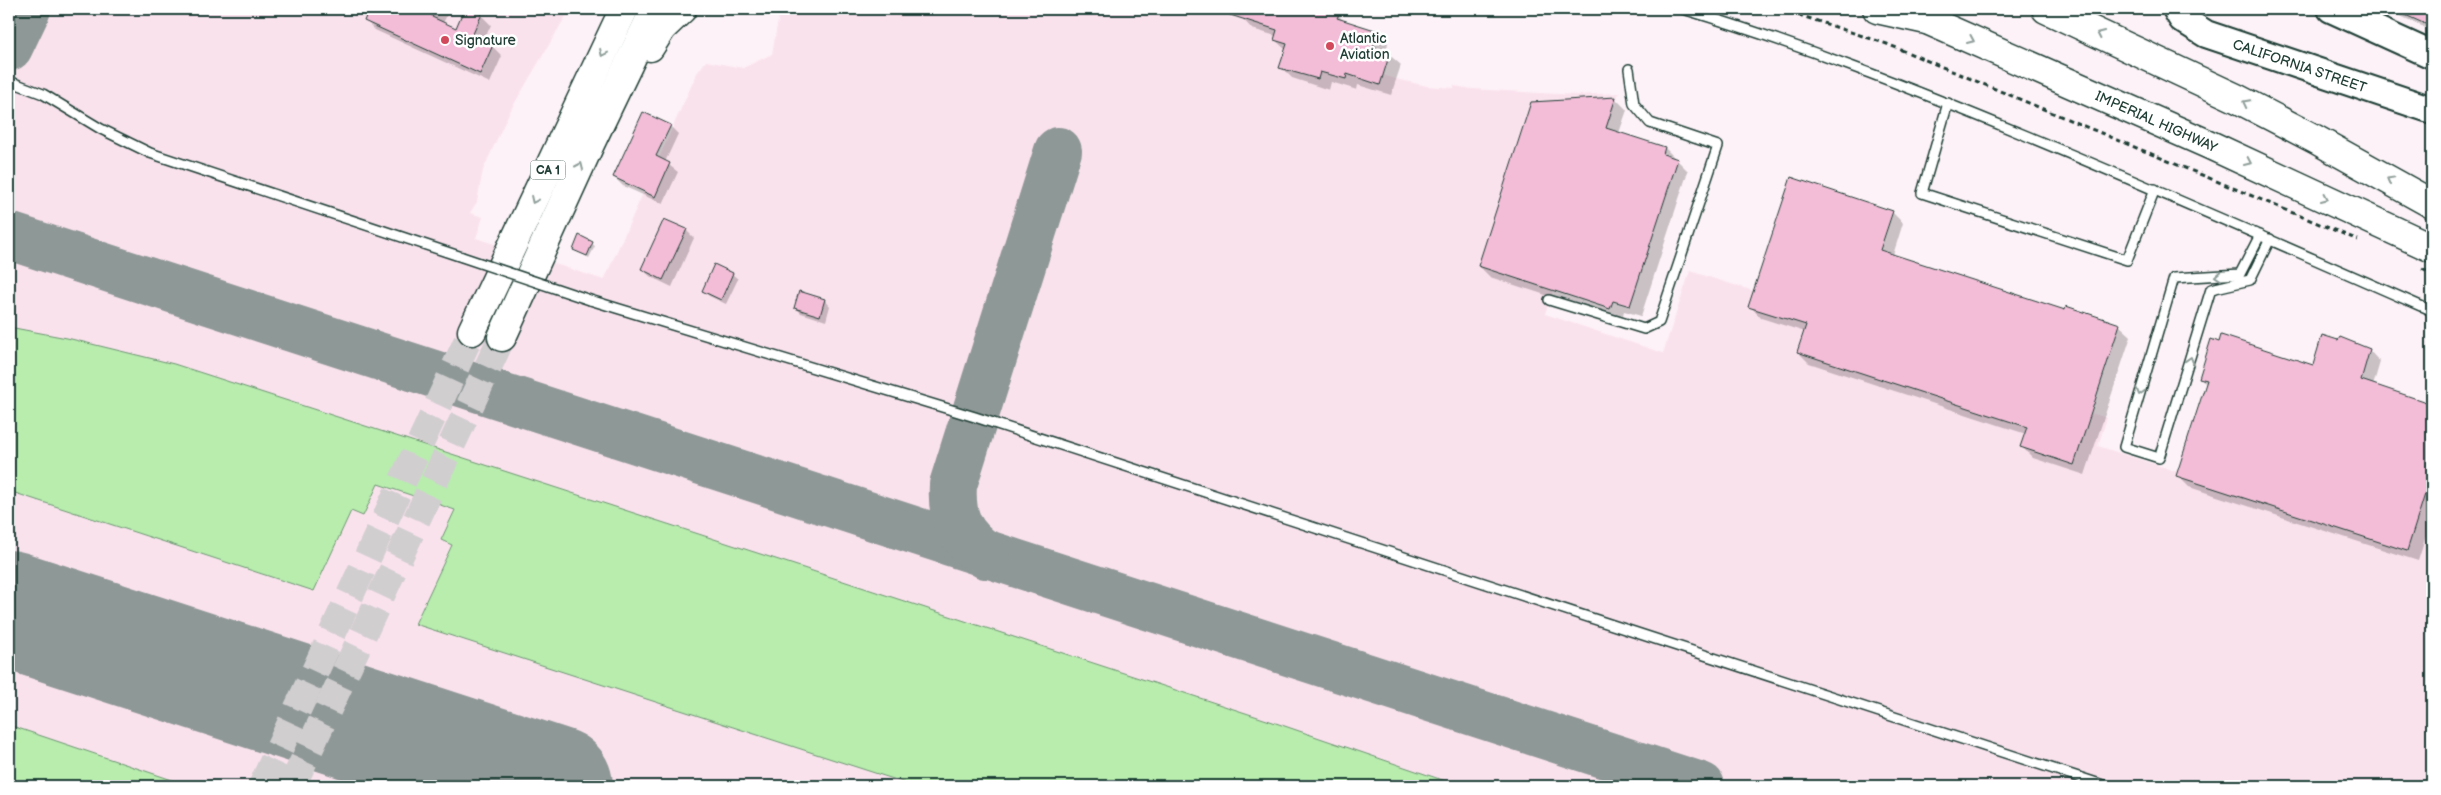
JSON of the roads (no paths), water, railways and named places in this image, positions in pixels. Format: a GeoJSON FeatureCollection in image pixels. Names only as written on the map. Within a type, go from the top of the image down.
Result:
{"type":"FeatureCollection","features":[{"type":"Feature","properties":{"kind":"main road","name":"CA 1"},"geometry":{"type":"LineString","coordinates":[[472,331],[624,9]]}},
{"type":"Feature","properties":{"kind":"main road","name":"CA 1"},"geometry":{"type":"LineString","coordinates":[[502,338],[591,142],[656,9]]}},
{"type":"Feature","properties":{"kind":"main road"},"geometry":{"type":"LineString","coordinates":[[591,142],[662,28],[682,9]]}},
{"type":"Feature","properties":{"kind":"main road","name":"IMPERIAL HIGHWAY"},"geometry":{"type":"LineString","coordinates":[[1877,9],[1927,20],[2219,149],[2424,257]]}},
{"type":"Feature","properties":{"kind":"main road"},"geometry":{"type":"LineString","coordinates":[[1900,9],[1927,20]]}},
{"type":"Feature","properties":{"kind":"main road"},"geometry":{"type":"LineString","coordinates":[[2046,9],[2236,98],[2315,139],[2432,204]]}},
{"type":"Feature","properties":{"kind":"street","name":"CALIFORNIA STREET"},"geometry":{"type":"LineString","coordinates":[[2176,9],[2182,19],[2206,34],[2432,110]]}},
{"type":"Feature","properties":{"kind":"street"},"geometry":{"type":"LineString","coordinates":[[2331,9],[2432,55]]}},
{"type":"Feature","properties":{"kind":"lane"},"geometry":{"type":"LineString","coordinates":[[1683,9],[1841,61],[1948,103],[2155,188],[2432,311]]}},
{"type":"Feature","properties":{"kind":"lane"},"geometry":{"type":"LineString","coordinates":[[1549,300],[1644,330],[1659,322],[1718,146],[1650,123],[1634,104],[1629,69]]}},
{"type":"Feature","properties":{"kind":"lane"},"geometry":{"type":"LineString","coordinates":[[9,81],[43,94],[101,129],[150,153],[590,300],[975,417],[2106,786]]}},
{"type":"Feature","properties":{"kind":"lane"},"geometry":{"type":"LineString","coordinates":[[1948,103],[1922,193],[2127,260],[2155,188]]}},
{"type":"Feature","properties":{"kind":"lane"},"geometry":{"type":"LineString","coordinates":[[2260,235],[2240,274],[2174,278],[2124,447],[2160,458],[2212,289],[2250,280],[2270,239]]}},
{"type":"Feature","properties":{"kind":"tunnel"},"geometry":{"type":"LineString","coordinates":[[262,786],[472,331]]}},
{"type":"Feature","properties":{"kind":"tunnel"},"geometry":{"type":"LineString","coordinates":[[292,786],[502,337]]}},
{"type":"Feature","properties":{"kind":"place","name":"Signature"},"geometry":{"type":"Point","coordinates":[445,40]}},
{"type":"Feature","properties":{"kind":"place","name":"Atlantic Aviation"},"geometry":{"type":"Point","coordinates":[1330,46]}}]}
